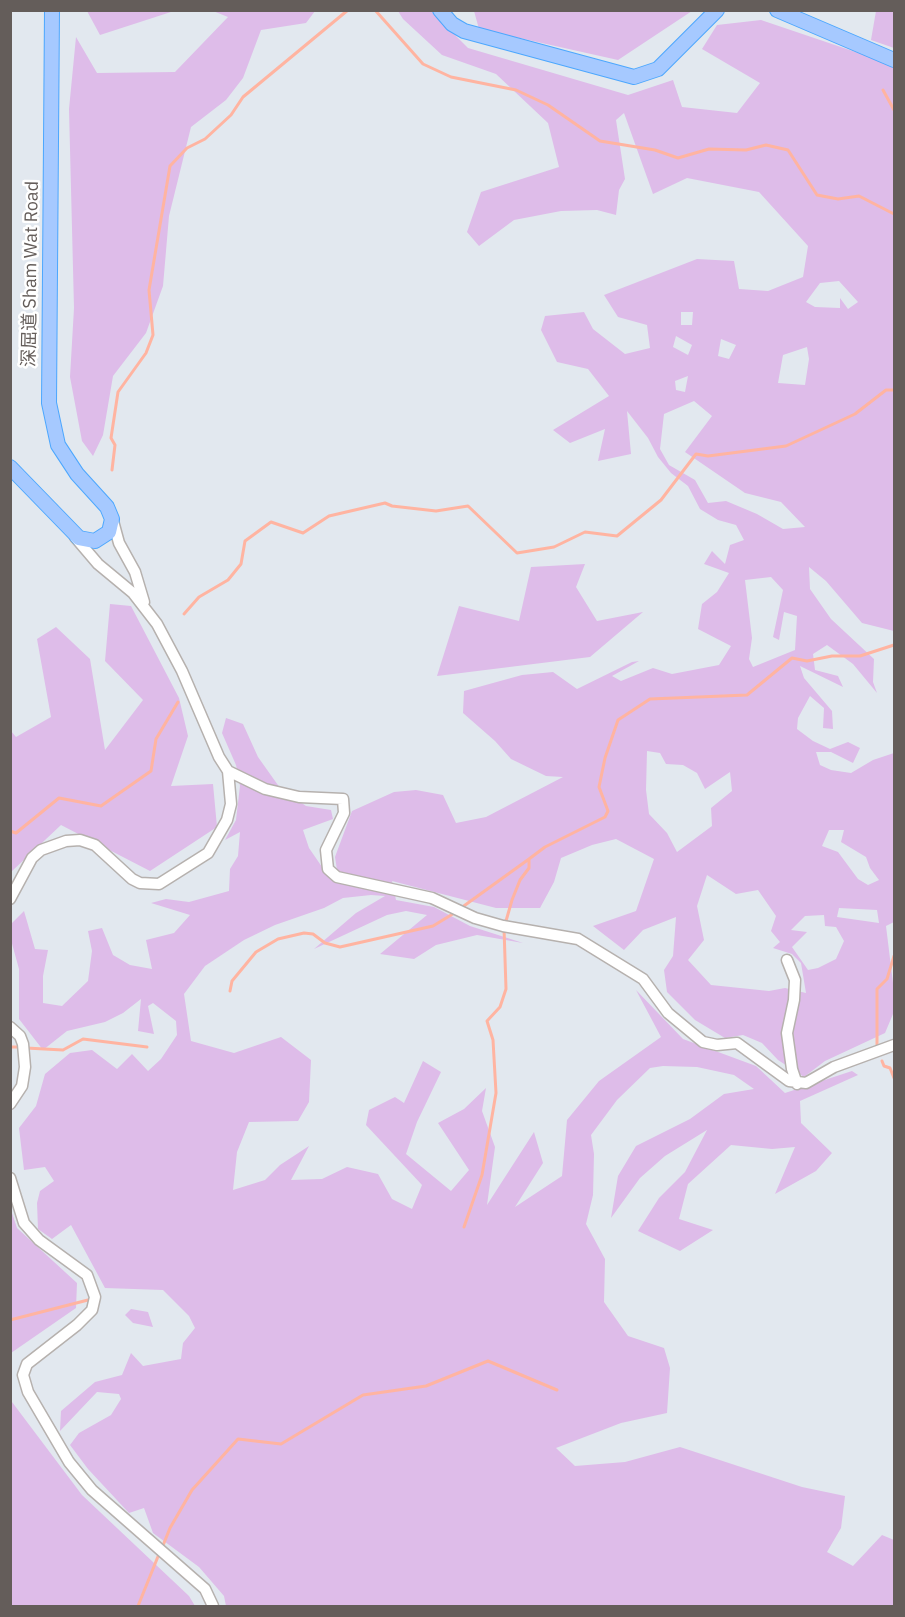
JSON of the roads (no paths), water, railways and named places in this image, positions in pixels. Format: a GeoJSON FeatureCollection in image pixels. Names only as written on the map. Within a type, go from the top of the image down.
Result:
{"type":"FeatureCollection","features":[{"type":"Feature","properties":{"kind":"main road","name":"深屈道 Sham Wat Road"},"geometry":{"type":"LineString","coordinates":[[52,10],[49,403],[58,445],[77,474],[105,503],[112,519]]}},
{"type":"Feature","properties":{"kind":"main road"},"geometry":{"type":"LineString","coordinates":[[440,10],[452,24],[464,31],[634,77],[647,75],[658,69],[717,10]]}},
{"type":"Feature","properties":{"kind":"main road"},"geometry":{"type":"LineString","coordinates":[[777,10],[894,60]]}},
{"type":"Feature","properties":{"kind":"main road"},"geometry":{"type":"LineString","coordinates":[[10,467],[72,533],[82,540],[95,541],[110,532],[112,519]]}},
{"type":"Feature","properties":{"kind":"street","name":"深屈道 Sham Wat Road"},"geometry":{"type":"LineString","coordinates":[[10,899],[32,858],[41,850],[66,841],[80,840],[95,845],[132,879],[140,883],[159,884],[208,853],[227,820],[231,804],[228,771],[219,757],[182,671],[145,605],[135,572],[119,543],[112,519]]}},
{"type":"Feature","properties":{"kind":"street","name":"深屈道 Sham Wat Road"},"geometry":{"type":"LineString","coordinates":[[72,533],[98,564],[124,584],[145,605]]}},
{"type":"Feature","properties":{"kind":"street"},"geometry":{"type":"LineString","coordinates":[[228,771],[265,789],[288,794],[343,799],[344,813],[326,850],[328,868],[337,877],[432,898],[475,918],[503,926],[578,939],[643,979],[668,1013],[704,1042],[717,1046],[737,1043],[789,1081],[797,1084],[806,1083],[834,1067],[894,1045]]}},
{"type":"Feature","properties":{"kind":"street"},"geometry":{"type":"LineString","coordinates":[[787,960],[795,980],[794,1000],[787,1033],[792,1069],[797,1084]]}},
{"type":"Feature","properties":{"kind":"street"},"geometry":{"type":"LineString","coordinates":[[10,1028],[20,1036],[26,1066],[22,1086],[10,1104]]}},
{"type":"Feature","properties":{"kind":"street"},"geometry":{"type":"LineString","coordinates":[[10,1178],[24,1223],[39,1240],[87,1275],[95,1297],[92,1310],[77,1325],[27,1364],[23,1375],[28,1392],[69,1462],[92,1490],[205,1589],[213,1606]]}},
{"type":"Feature","properties":{"kind":"waterway"},"geometry":{"type":"LineString","coordinates":[[112,470],[115,445],[111,438],[118,392],[146,353],[153,335],[149,290],[170,166],[187,148],[205,139],[231,115],[243,97],[348,10]]}},
{"type":"Feature","properties":{"kind":"waterway"},"geometry":{"type":"LineString","coordinates":[[375,10],[423,64],[451,77],[516,90],[548,105],[600,141],[655,150],[678,158],[709,149],[746,150],[766,145],[788,150],[817,195],[838,199],[859,196],[894,214]]}},
{"type":"Feature","properties":{"kind":"waterway"},"geometry":{"type":"LineString","coordinates":[[883,90],[894,110]]}},
{"type":"Feature","properties":{"kind":"waterway"},"geometry":{"type":"LineString","coordinates":[[184,614],[199,597],[228,580],[241,564],[245,541],[271,522],[303,533],[329,516],[385,503],[392,506],[436,511],[468,506],[517,553],[554,547],[585,532],[617,536],[661,500],[696,454],[708,456],[786,446],[855,414],[886,390],[894,390]]}},
{"type":"Feature","properties":{"kind":"waterway"},"geometry":{"type":"LineString","coordinates":[[464,1227],[482,1175],[496,1093],[493,1040],[487,1021],[500,1007],[506,989],[504,928],[512,900],[520,880],[529,868],[529,859],[545,847],[605,817],[608,811],[599,787],[605,758],[618,720],[650,699],[747,695],[792,658],[807,661],[832,656],[860,656],[894,645]]}},
{"type":"Feature","properties":{"kind":"waterway"},"geometry":{"type":"LineString","coordinates":[[10,831],[16,833],[59,798],[101,806],[151,771],[156,739],[178,702]]}},
{"type":"Feature","properties":{"kind":"waterway"},"geometry":{"type":"LineString","coordinates":[[461,908],[529,859]]}},
{"type":"Feature","properties":{"kind":"waterway"},"geometry":{"type":"LineString","coordinates":[[230,991],[232,981],[256,952],[278,939],[304,933],[313,934],[325,943],[340,947],[433,926],[456,912]]}},
{"type":"Feature","properties":{"kind":"waterway"},"geometry":{"type":"LineString","coordinates":[[877,1045],[877,989],[887,979],[894,956]]}},
{"type":"Feature","properties":{"kind":"waterway"},"geometry":{"type":"LineString","coordinates":[[26,1048],[63,1050],[83,1039],[147,1047]]}},
{"type":"Feature","properties":{"kind":"waterway"},"geometry":{"type":"LineString","coordinates":[[10,1047],[20,1047]]}},
{"type":"Feature","properties":{"kind":"waterway"},"geometry":{"type":"LineString","coordinates":[[882,1061],[884,1066],[890,1068],[894,1078]]}},
{"type":"Feature","properties":{"kind":"waterway"},"geometry":{"type":"LineString","coordinates":[[10,1320],[88,1300]]}},
{"type":"Feature","properties":{"kind":"waterway"},"geometry":{"type":"LineString","coordinates":[[162,1548],[170,1528],[192,1490],[238,1439],[281,1444],[363,1395],[426,1386],[488,1361],[557,1390]]}},
{"type":"Feature","properties":{"kind":"waterway"},"geometry":{"type":"LineString","coordinates":[[138,1606],[159,1554]]}}]}
